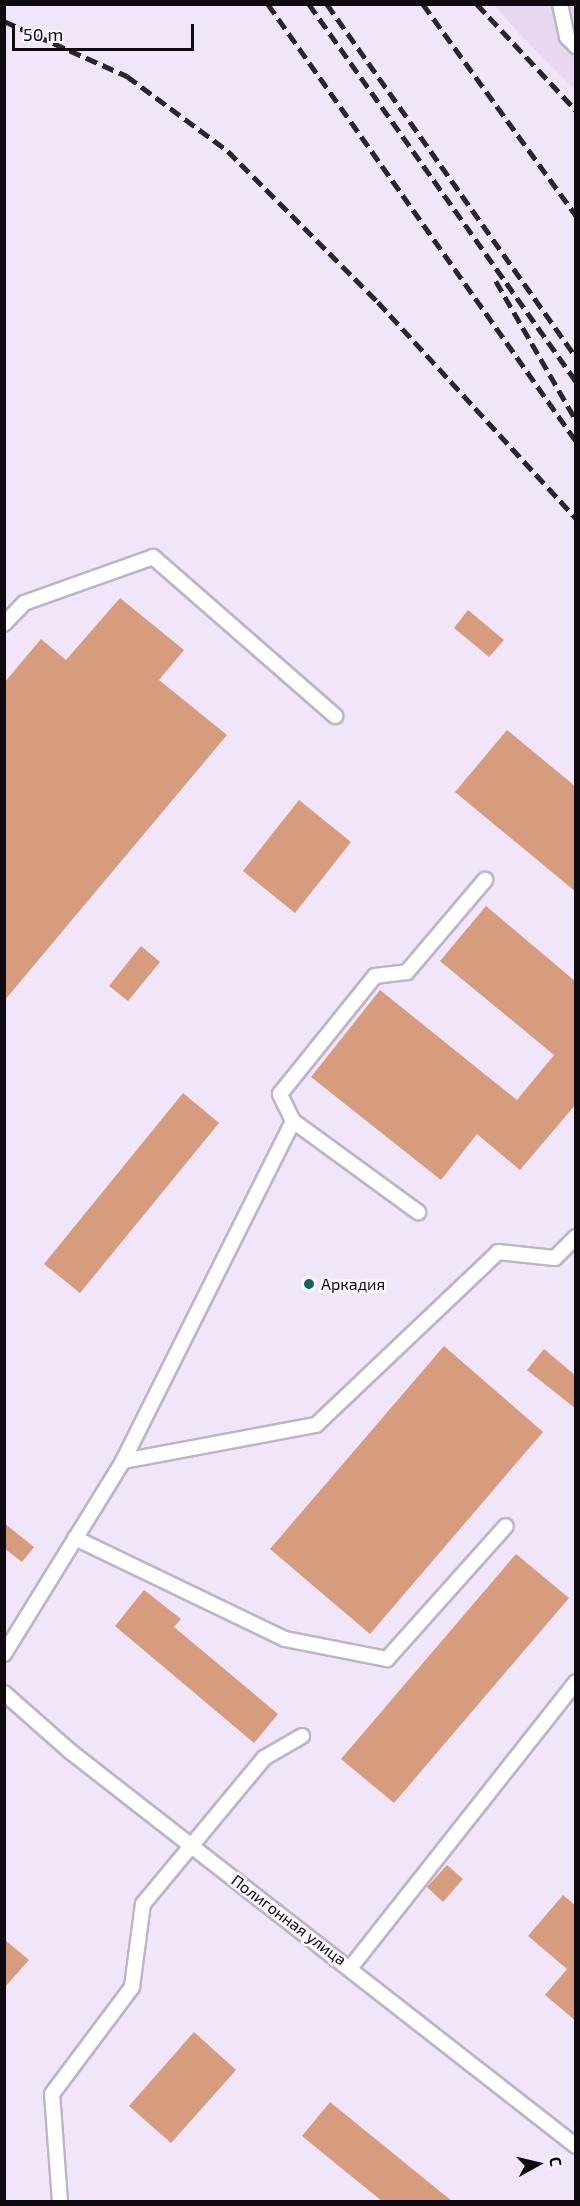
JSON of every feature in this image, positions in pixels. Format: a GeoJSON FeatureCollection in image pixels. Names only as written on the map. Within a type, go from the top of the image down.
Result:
{"type":"FeatureCollection","features":[{"type":"Feature","properties":{"kind":"lane"},"geometry":{"type":"LineString","coordinates":[[560,4],[567,37],[576,46]]}},
{"type":"Feature","properties":{"kind":"lane"},"geometry":{"type":"LineString","coordinates":[[4,624],[24,603],[153,557],[335,716]]}},
{"type":"Feature","properties":{"kind":"lane"},"geometry":{"type":"LineString","coordinates":[[418,1212],[293,1121],[280,1094],[375,976],[407,972],[485,880]]}},
{"type":"Feature","properties":{"kind":"lane"},"geometry":{"type":"LineString","coordinates":[[4,1654],[123,1461],[293,1121]]}},
{"type":"Feature","properties":{"kind":"lane"},"geometry":{"type":"LineString","coordinates":[[123,1461],[316,1425],[498,1252],[555,1258],[576,1237]]}},
{"type":"Feature","properties":{"kind":"lane"},"geometry":{"type":"LineString","coordinates":[[75,1538],[285,1640],[387,1659],[506,1526]]}},
{"type":"Feature","properties":{"kind":"lane"},"geometry":{"type":"LineString","coordinates":[[351,1967],[576,1682]]}},
{"type":"Feature","properties":{"kind":"lane","name":"Полигонная улица"},"geometry":{"type":"LineString","coordinates":[[4,1693],[189,1843],[351,1967],[576,2146]]}},
{"type":"Feature","properties":{"kind":"lane"},"geometry":{"type":"LineString","coordinates":[[60,2202],[52,2094],[132,1987],[143,1904],[189,1843],[264,1758],[302,1736]]}},
{"type":"Feature","properties":{"kind":"shaded area"},"geometry":{"type":"Polygon","coordinates":[[[494,5],[575,5],[575,90],[525,40],[494,5]]]}},
{"type":"Feature","properties":{"kind":"building"},"geometry":{"type":"Polygon","coordinates":[[[120,598],[184,650],[159,680],[227,735],[4,1001],[4,683],[41,639],[66,660],[120,598]]]}},
{"type":"Feature","properties":{"kind":"building"},"geometry":{"type":"Polygon","coordinates":[[[468,610],[504,640],[489,657],[454,628],[468,610]]]}},
{"type":"Feature","properties":{"kind":"building"},"geometry":{"type":"Polygon","coordinates":[[[507,730],[576,787],[576,892],[455,792],[507,730]]]}},
{"type":"Feature","properties":{"kind":"building"},"geometry":{"type":"Polygon","coordinates":[[[299,800],[351,842],[295,913],[243,871],[299,800]]]}},
{"type":"Feature","properties":{"kind":"building"},"geometry":{"type":"Polygon","coordinates":[[[486,906],[576,982],[576,1104],[520,1170],[477,1134],[441,1180],[311,1077],[380,990],[517,1100],[554,1055],[440,961],[486,906]]]}},
{"type":"Feature","properties":{"kind":"building"},"geometry":{"type":"Polygon","coordinates":[[[141,946],[160,962],[128,1001],[109,986],[141,946]]]}},
{"type":"Feature","properties":{"kind":"building"},"geometry":{"type":"Polygon","coordinates":[[[183,1093],[219,1123],[80,1293],[44,1264],[183,1093]]]}},
{"type":"Feature","properties":{"kind":"building"},"geometry":{"type":"Polygon","coordinates":[[[444,1346],[543,1432],[370,1634],[270,1549],[444,1346]]]}},
{"type":"Feature","properties":{"kind":"building"},"geometry":{"type":"Polygon","coordinates":[[[544,1349],[576,1376],[576,1409],[527,1370],[544,1349]]]}},
{"type":"Feature","properties":{"kind":"building"},"geometry":{"type":"Polygon","coordinates":[[[4,1523],[34,1547],[22,1562],[4,1548],[4,1523]]]}},
{"type":"Feature","properties":{"kind":"building"},"geometry":{"type":"Polygon","coordinates":[[[516,1554],[569,1598],[394,1803],[341,1759],[516,1554]]]}},
{"type":"Feature","properties":{"kind":"building"},"geometry":{"type":"Polygon","coordinates":[[[144,1590],[181,1619],[174,1627],[278,1714],[254,1743],[115,1626],[144,1590]]]}},
{"type":"Feature","properties":{"kind":"building"},"geometry":{"type":"Polygon","coordinates":[[[447,1865],[463,1879],[443,1902],[427,1887],[447,1865]]]}},
{"type":"Feature","properties":{"kind":"building"},"geometry":{"type":"Polygon","coordinates":[[[563,1895],[576,1906],[576,2021],[545,1995],[567,1969],[528,1936],[563,1895]]]}},
{"type":"Feature","properties":{"kind":"building"},"geometry":{"type":"Polygon","coordinates":[[[4,1939],[29,1960],[4,1988],[4,1939]]]}},
{"type":"Feature","properties":{"kind":"building"},"geometry":{"type":"Polygon","coordinates":[[[194,2032],[236,2070],[171,2143],[129,2106],[194,2032]]]}},
{"type":"Feature","properties":{"kind":"building"},"geometry":{"type":"Polygon","coordinates":[[[330,2102],[453,2202],[383,2202],[302,2136],[330,2102]]]}},
{"type":"Feature","properties":{"kind":"railway"},"geometry":{"type":"LineString","coordinates":[[268,4],[576,441]]}},
{"type":"Feature","properties":{"kind":"railway"},"geometry":{"type":"LineString","coordinates":[[309,4],[576,381]]}},
{"type":"Feature","properties":{"kind":"railway"},"geometry":{"type":"LineString","coordinates":[[327,4],[576,357]]}},
{"type":"Feature","properties":{"kind":"railway"},"geometry":{"type":"LineString","coordinates":[[423,4],[576,215]]}},
{"type":"Feature","properties":{"kind":"railway"},"geometry":{"type":"LineString","coordinates":[[477,4],[576,110]]}},
{"type":"Feature","properties":{"kind":"railway"},"geometry":{"type":"LineString","coordinates":[[4,21],[127,76],[228,151],[378,302],[576,518]]}},
{"type":"Feature","properties":{"kind":"railway"},"geometry":{"type":"LineString","coordinates":[[496,281],[576,420]]}},
{"type":"Feature","properties":{"kind":"place","name":"Аркадия"},"geometry":{"type":"Point","coordinates":[309,1284]}}]}
